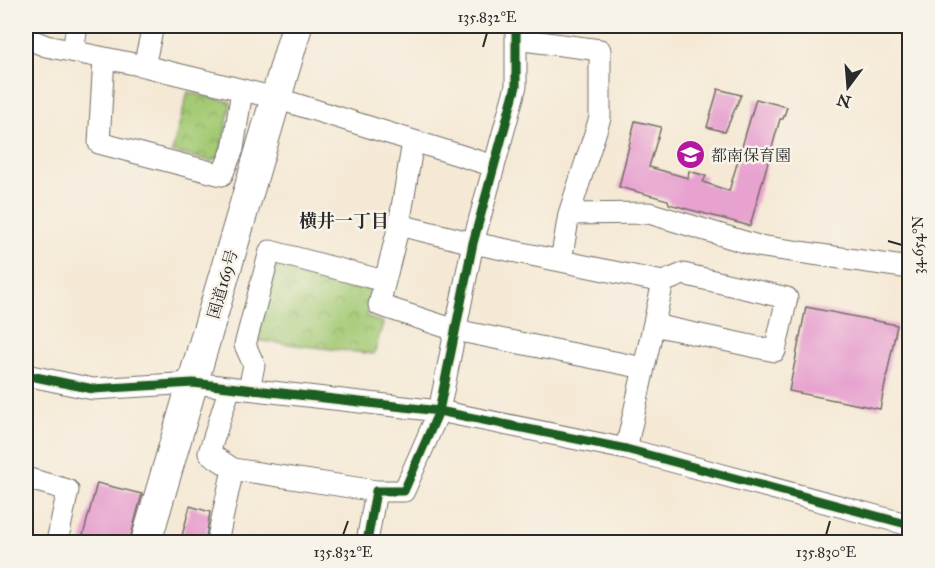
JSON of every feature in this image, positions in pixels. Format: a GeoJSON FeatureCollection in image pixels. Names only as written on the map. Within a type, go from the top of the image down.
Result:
{"type":"FeatureCollection","features":[{"type":"Feature","properties":{"kind":"highway","name":"国道169号"},"geometry":{"type":"LineString","coordinates":[[146,543],[297,26]]}},
{"type":"Feature","properties":{"kind":"street"},"geometry":{"type":"LineString","coordinates":[[73,51],[77,26]]}},
{"type":"Feature","properties":{"kind":"street"},"geometry":{"type":"LineString","coordinates":[[144,66],[153,26]]}},
{"type":"Feature","properties":{"kind":"street"},"geometry":{"type":"LineString","coordinates":[[384,281],[270,251],[245,345],[254,365],[239,388],[209,453],[233,469],[376,491],[404,491],[439,411],[473,243],[516,86],[516,32],[600,50],[600,118],[569,214],[561,261]]}},
{"type":"Feature","properties":{"kind":"street"},"geometry":{"type":"LineString","coordinates":[[26,38],[46,46],[144,66],[276,99],[494,166]]}},
{"type":"Feature","properties":{"kind":"street"},"geometry":{"type":"LineString","coordinates":[[104,58],[99,143],[222,175],[233,150],[242,90]]}},
{"type":"Feature","properties":{"kind":"street"},"geometry":{"type":"LineString","coordinates":[[413,142],[399,225],[379,305],[455,330],[644,368]]}},
{"type":"Feature","properties":{"kind":"street"},"geometry":{"type":"LineString","coordinates":[[569,214],[649,213],[758,246],[909,268]]}},
{"type":"Feature","properties":{"kind":"street"},"geometry":{"type":"LineString","coordinates":[[399,225],[473,243],[663,282],[683,274],[787,298],[774,351],[654,325]]}},
{"type":"Feature","properties":{"kind":"street"},"geometry":{"type":"LineString","coordinates":[[626,449],[663,282]]}},
{"type":"Feature","properties":{"kind":"street"},"geometry":{"type":"LineString","coordinates":[[26,375],[93,389],[193,383],[439,411],[626,449],[909,525]]}},
{"type":"Feature","properties":{"kind":"street"},"geometry":{"type":"LineString","coordinates":[[217,543],[233,469]]}},
{"type":"Feature","properties":{"kind":"street"},"geometry":{"type":"LineString","coordinates":[[26,478],[68,490],[57,543]]}},
{"type":"Feature","properties":{"kind":"street"},"geometry":{"type":"LineString","coordinates":[[367,543],[376,491]]}},
{"type":"Feature","properties":{"kind":"green space"},"geometry":{"type":"Polygon","coordinates":[[[188,92],[231,102],[220,156],[211,161],[172,152],[188,92]]]}},
{"type":"Feature","properties":{"kind":"green space"},"geometry":{"type":"Polygon","coordinates":[[[277,263],[372,290],[367,317],[383,323],[374,354],[255,340],[277,263]]]}},
{"type":"Feature","properties":{"kind":"building"},"geometry":{"type":"Polygon","coordinates":[[[718,89],[741,95],[725,132],[707,127],[718,89]]]}},
{"type":"Feature","properties":{"kind":"building"},"geometry":{"type":"Polygon","coordinates":[[[756,99],[787,107],[783,119],[780,119],[750,226],[669,204],[668,200],[619,187],[635,121],[661,127],[649,167],[688,178],[689,171],[706,176],[703,182],[729,191],[756,99]]]}},
{"type":"Feature","properties":{"kind":"building"},"geometry":{"type":"Polygon","coordinates":[[[806,307],[897,325],[880,409],[789,391],[806,307]]]}},
{"type":"Feature","properties":{"kind":"building"},"geometry":{"type":"Polygon","coordinates":[[[97,483],[142,494],[129,543],[81,543],[97,483]]]}},
{"type":"Feature","properties":{"kind":"building"},"geometry":{"type":"Polygon","coordinates":[[[190,506],[210,512],[205,543],[180,543],[190,506]]]}},
{"type":"Feature","properties":{"kind":"cycle path"},"geometry":{"type":"LineString","coordinates":[[367,542],[376,491],[404,491],[439,411],[473,243],[516,86],[516,26]]}},
{"type":"Feature","properties":{"kind":"cycle path"},"geometry":{"type":"LineString","coordinates":[[26,375],[93,389],[193,383],[439,411],[626,449],[910,525]]}},
{"type":"Feature","properties":{"kind":"place","name":"都南保育園"},"geometry":{"type":"Point","coordinates":[690,155]}},
{"type":"Feature","properties":{"kind":"district","name":"横井一丁目"},"geometry":{"type":"Point","coordinates":[344,221]}}]}
